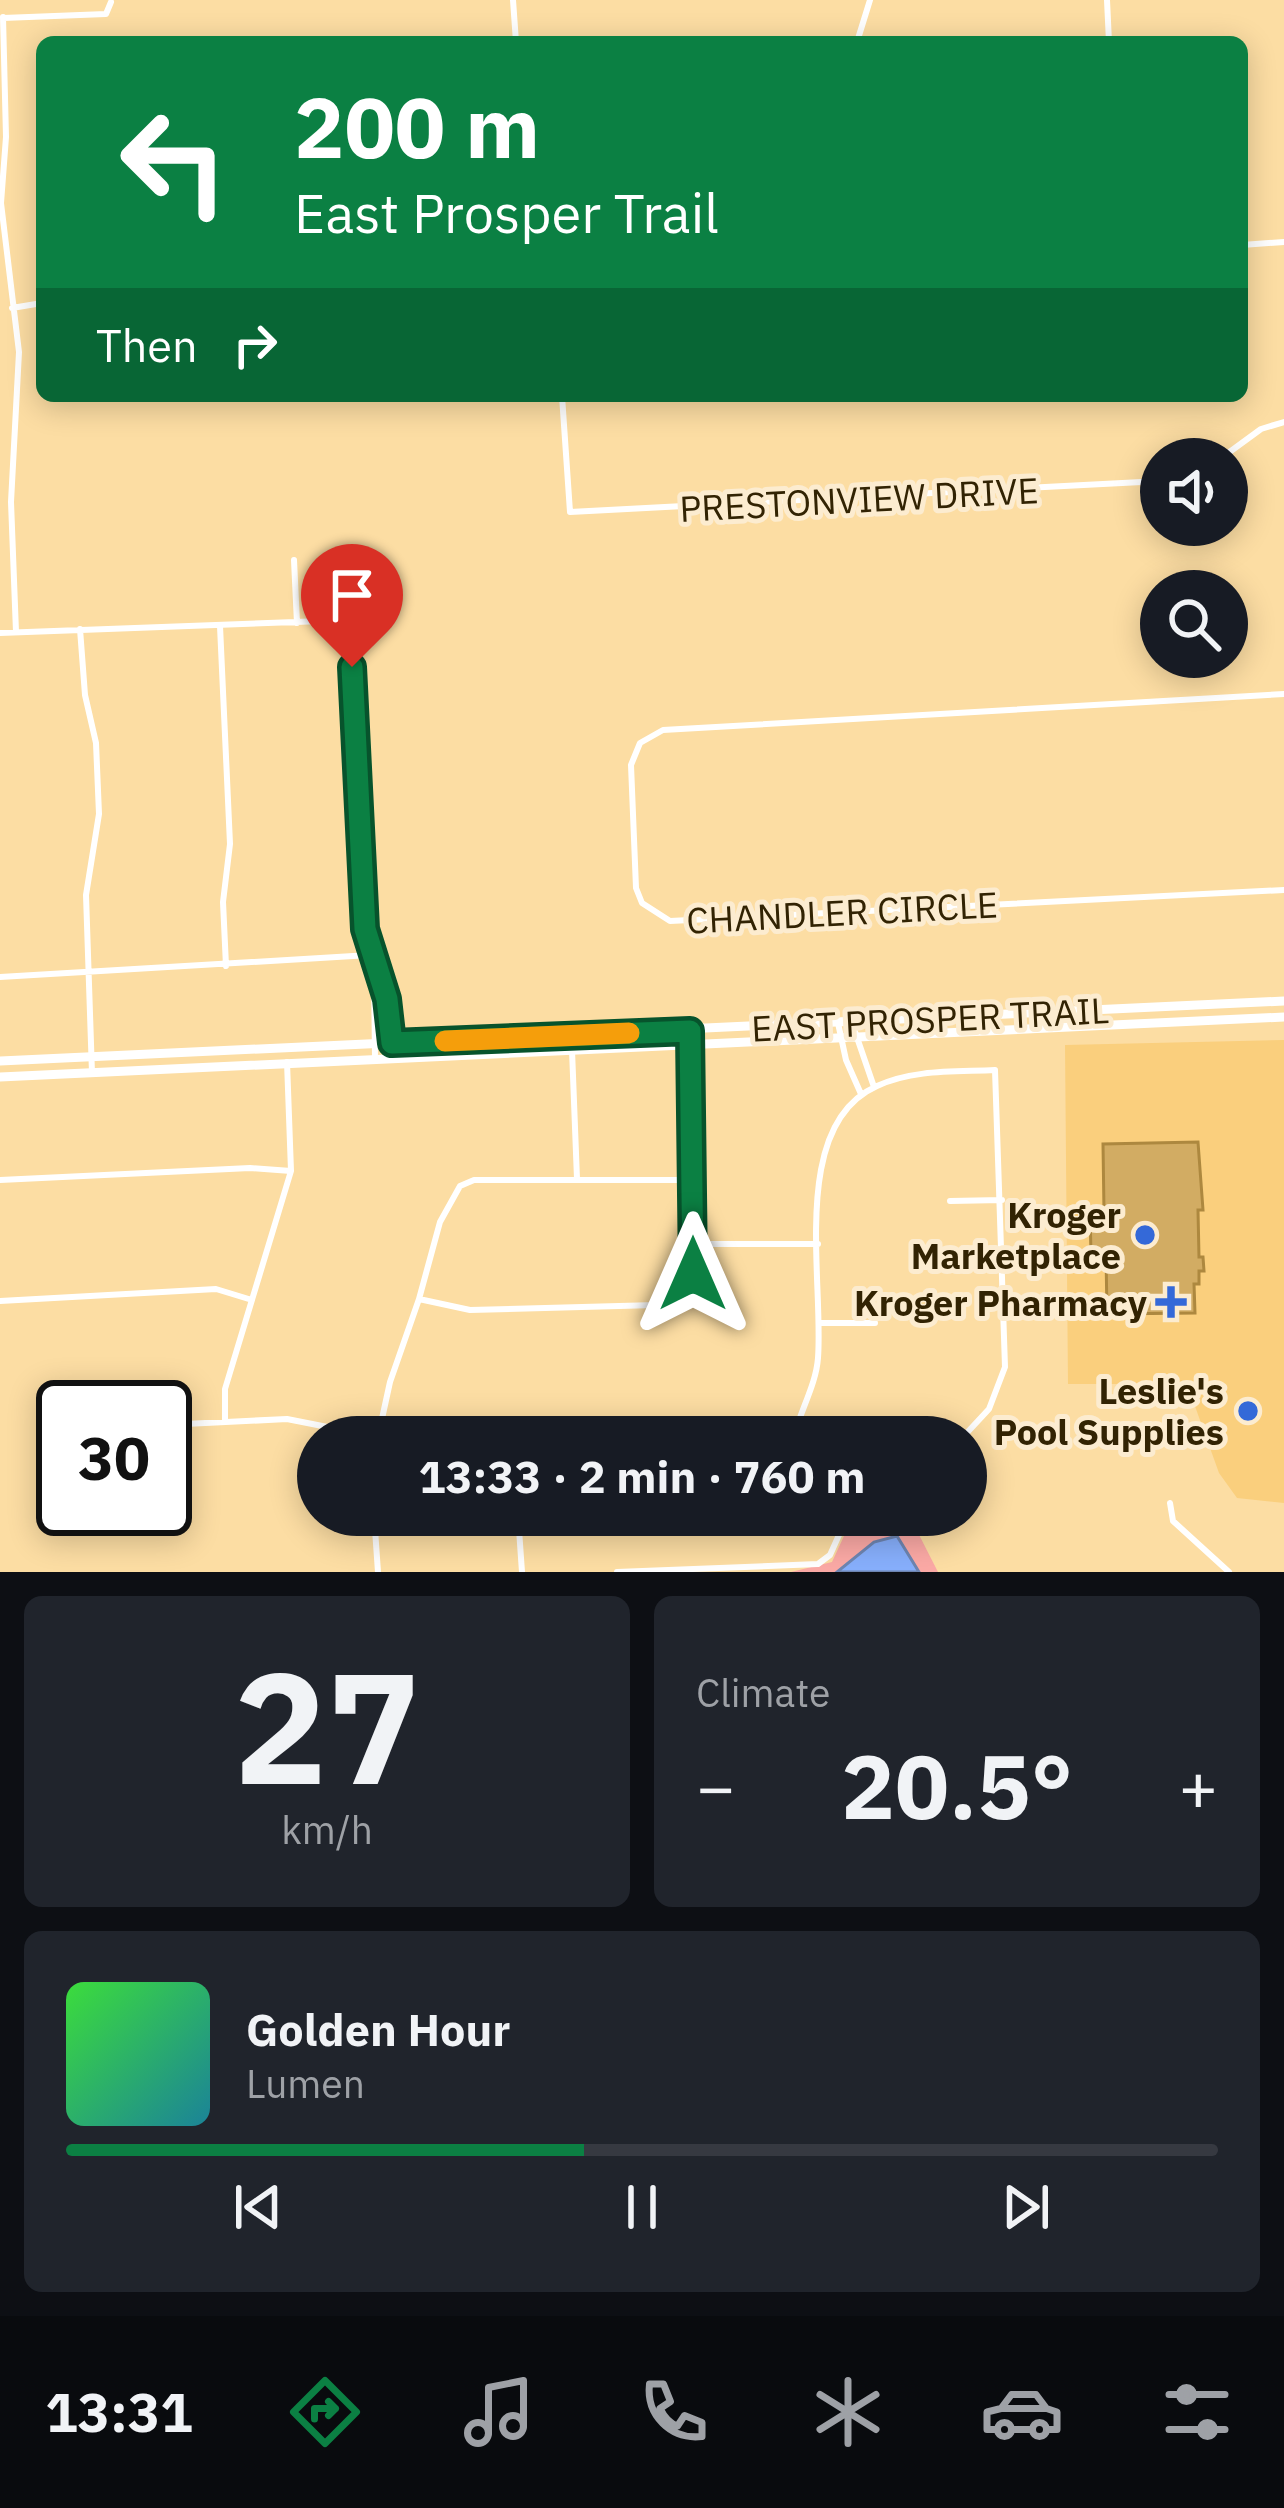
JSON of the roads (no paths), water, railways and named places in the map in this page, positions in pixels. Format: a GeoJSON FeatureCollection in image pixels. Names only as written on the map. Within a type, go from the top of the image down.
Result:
{"type":"FeatureCollection","features":[{"type":"Feature","properties":{"kind":"main road","name":"EAST PROSPER TRAIL"},"geometry":{"type":"LineString","coordinates":[[0,1061],[1284,1000]]}},
{"type":"Feature","properties":{"kind":"main road"},"geometry":{"type":"LineString","coordinates":[[1213,1004],[1213,1020]]}},
{"type":"Feature","properties":{"kind":"main road","name":"EAST PROSPER TRAIL"},"geometry":{"type":"LineString","coordinates":[[0,1077],[1284,1017]]}},
{"type":"Feature","properties":{"kind":"street"},"geometry":{"type":"LineString","coordinates":[[513,0],[515,36]]}},
{"type":"Feature","properties":{"kind":"street"},"geometry":{"type":"LineString","coordinates":[[858,36],[870,0]]}},
{"type":"Feature","properties":{"kind":"street"},"geometry":{"type":"LineString","coordinates":[[1107,0],[1109,36]]}},
{"type":"Feature","properties":{"kind":"street"},"geometry":{"type":"LineString","coordinates":[[16,632],[10,502],[20,394],[1,203],[2,18],[106,14],[111,2]]}},
{"type":"Feature","properties":{"kind":"street"},"geometry":{"type":"LineString","coordinates":[[1248,245],[1284,242]]}},
{"type":"Feature","properties":{"kind":"street"},"geometry":{"type":"LineString","coordinates":[[13,308],[36,304]]}},
{"type":"Feature","properties":{"kind":"street","name":"PRESTONVIEW DRIVE"},"geometry":{"type":"LineString","coordinates":[[562,402],[571,512],[1140,482]]}},
{"type":"Feature","properties":{"kind":"street"},"geometry":{"type":"LineString","coordinates":[[1248,439],[1284,422]]}},
{"type":"Feature","properties":{"kind":"street"},"geometry":{"type":"LineString","coordinates":[[0,503],[10,502]]}},
{"type":"Feature","properties":{"kind":"street"},"geometry":{"type":"LineString","coordinates":[[294,560],[297,623]]}},
{"type":"Feature","properties":{"kind":"street"},"geometry":{"type":"LineString","coordinates":[[0,633],[350,620],[363,897],[370,955],[387,999],[392,1057]]}},
{"type":"Feature","properties":{"kind":"street"},"geometry":{"type":"LineString","coordinates":[[220,626],[230,844],[223,902],[226,966]]}},
{"type":"Feature","properties":{"kind":"street"},"geometry":{"type":"LineString","coordinates":[[80,629],[85,695],[96,743],[99,814],[86,895],[92,1073]]}},
{"type":"Feature","properties":{"kind":"street","name":"CHANDLER CIRCLE"},"geometry":{"type":"LineString","coordinates":[[1284,694],[663,730],[640,743],[631,765],[637,888],[643,903],[670,921],[1284,890]]}},
{"type":"Feature","properties":{"kind":"street"},"geometry":{"type":"LineString","coordinates":[[0,977],[370,955]]}},
{"type":"Feature","properties":{"kind":"street"},"geometry":{"type":"LineString","coordinates":[[375,970],[375,1058]]}},
{"type":"Feature","properties":{"kind":"street"},"geometry":{"type":"LineString","coordinates":[[838,1023],[851,1078],[862,1095]]}},
{"type":"Feature","properties":{"kind":"street"},"geometry":{"type":"LineString","coordinates":[[852,1023],[874,1087]]}},
{"type":"Feature","properties":{"kind":"street"},"geometry":{"type":"LineString","coordinates":[[419,1299],[470,1310],[693,1304],[690,1031]]}},
{"type":"Feature","properties":{"kind":"street"},"geometry":{"type":"LineString","coordinates":[[572,1050],[577,1180]]}},
{"type":"Feature","properties":{"kind":"street"},"geometry":{"type":"LineString","coordinates":[[225,1422],[225,1389],[291,1171],[287,1062]]}},
{"type":"Feature","properties":{"kind":"street"},"geometry":{"type":"LineString","coordinates":[[801,1416],[818,1364],[824,1142],[838,1117],[874,1087],[916,1074],[995,1070],[1005,1367],[982,1416]]}},
{"type":"Feature","properties":{"kind":"street"},"geometry":{"type":"LineString","coordinates":[[0,1180],[250,1168],[291,1171]]}},
{"type":"Feature","properties":{"kind":"street"},"geometry":{"type":"LineString","coordinates":[[383,1416],[440,1222],[460,1186],[473,1180],[692,1180]]}},
{"type":"Feature","properties":{"kind":"street"},"geometry":{"type":"LineString","coordinates":[[950,1202],[1002,1200]]}},
{"type":"Feature","properties":{"kind":"street"},"geometry":{"type":"LineString","coordinates":[[692,1244],[818,1244]]}},
{"type":"Feature","properties":{"kind":"street"},"geometry":{"type":"LineString","coordinates":[[0,1301],[216,1288],[252,1300]]}},
{"type":"Feature","properties":{"kind":"street"},"geometry":{"type":"LineString","coordinates":[[819,1323],[875,1323]]}},
{"type":"Feature","properties":{"kind":"street"},"geometry":{"type":"LineString","coordinates":[[192,1424],[297,1421]]}},
{"type":"Feature","properties":{"kind":"street"},"geometry":{"type":"LineString","coordinates":[[1169,1503],[1173,1520],[1228,1572]]}},
{"type":"Feature","properties":{"kind":"street"},"geometry":{"type":"LineString","coordinates":[[375,1536],[378,1572]]}},
{"type":"Feature","properties":{"kind":"street"},"geometry":{"type":"LineString","coordinates":[[519,1536],[522,1572]]}},
{"type":"Feature","properties":{"kind":"street"},"geometry":{"type":"LineString","coordinates":[[617,1572],[818,1564],[830,1555],[839,1536]]}},
{"type":"Feature","properties":{"kind":"water"},"geometry":{"type":"Polygon","coordinates":[[[897,1536],[919,1572],[837,1572],[874,1542],[897,1536]]]}},
{"type":"Feature","properties":{"kind":"place","name":"Kroger Marketplace"},"geometry":{"type":"Point","coordinates":[1145,1235]}},
{"type":"Feature","properties":{"kind":"place","name":"Kroger Pharmacy"},"geometry":{"type":"Point","coordinates":[1171,1302]}},
{"type":"Feature","properties":{"kind":"place","name":"Leslie's Pool Supplies"},"geometry":{"type":"Point","coordinates":[1248,1411]}}]}
